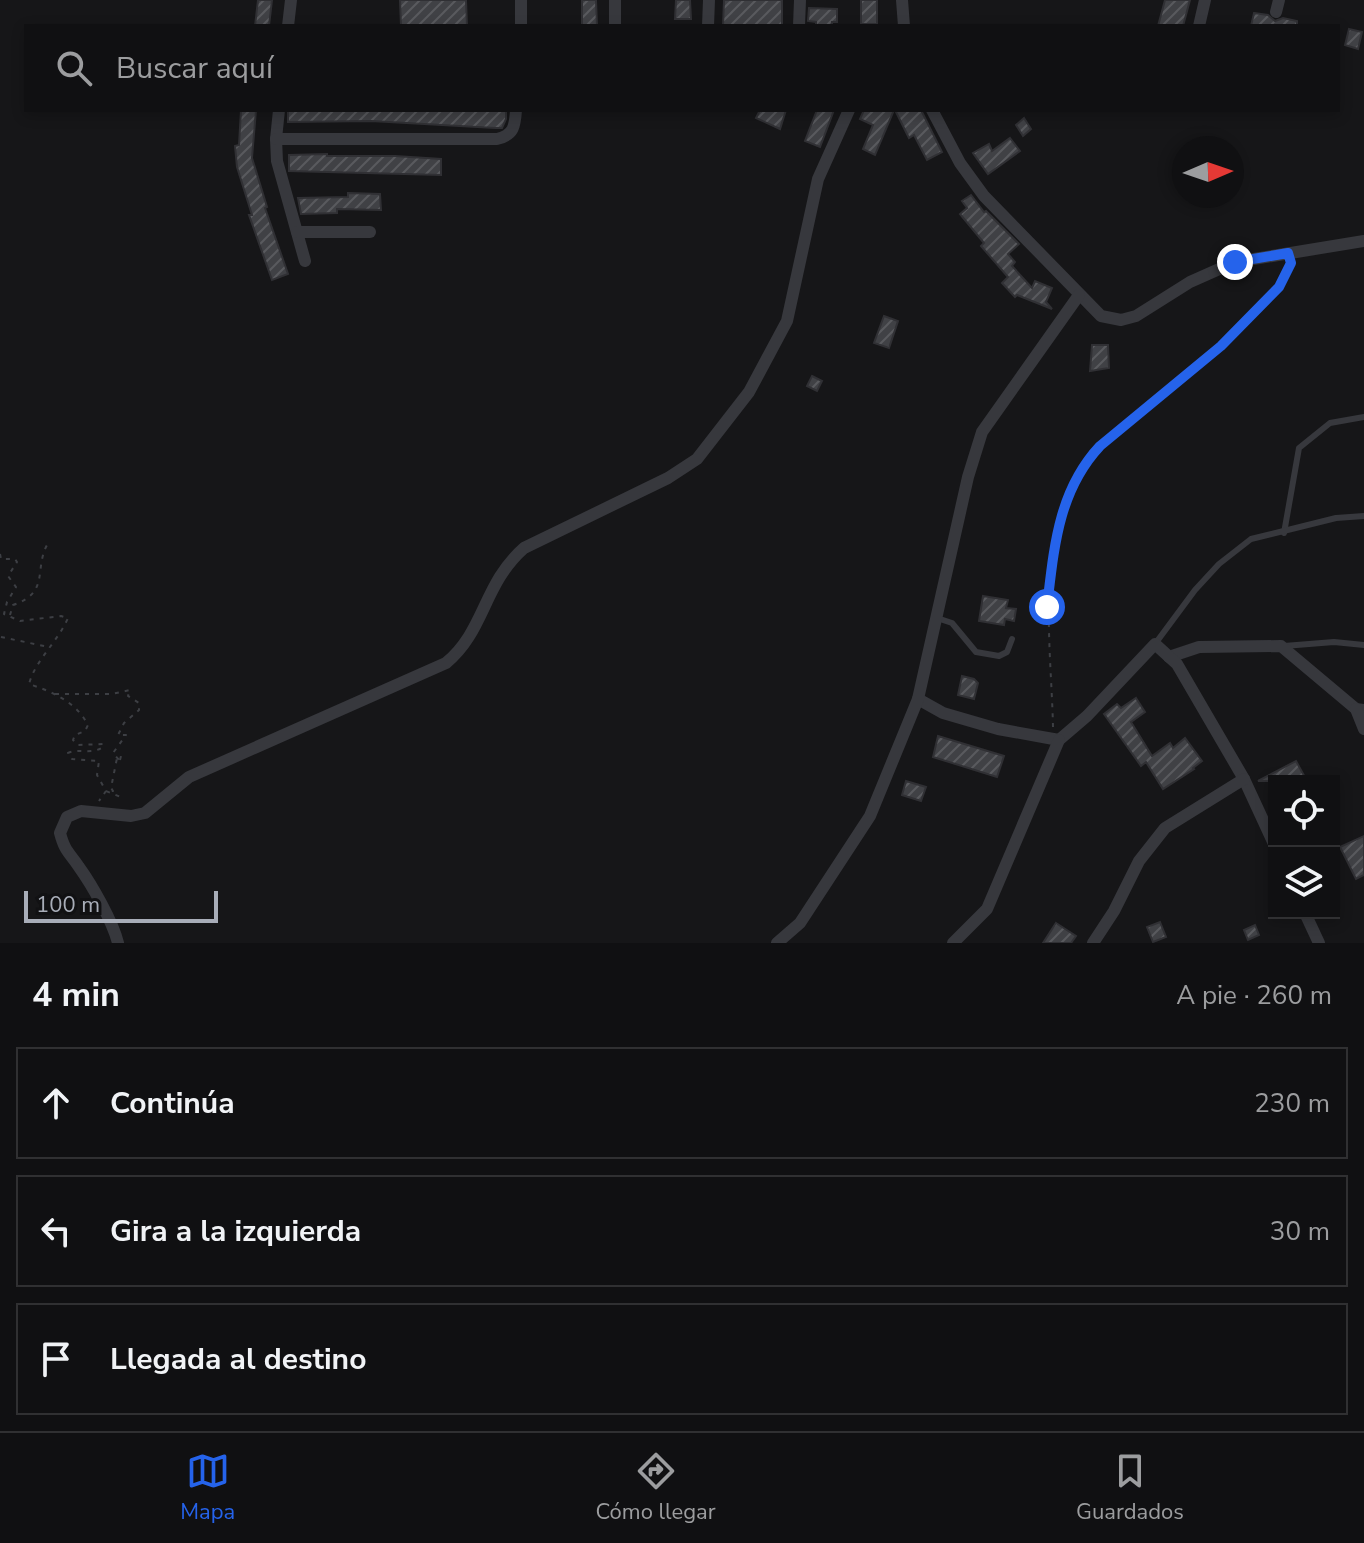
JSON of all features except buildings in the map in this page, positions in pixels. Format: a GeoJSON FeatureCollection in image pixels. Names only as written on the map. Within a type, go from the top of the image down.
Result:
{"type":"FeatureCollection","features":[{"type":"Feature","properties":{"kind":"street"},"geometry":{"type":"LineString","coordinates":[[288,24],[291,0]]}},
{"type":"Feature","properties":{"kind":"street"},"geometry":{"type":"LineString","coordinates":[[521,0],[521,24]]}},
{"type":"Feature","properties":{"kind":"street"},"geometry":{"type":"LineString","coordinates":[[615,0],[615,24]]}},
{"type":"Feature","properties":{"kind":"street"},"geometry":{"type":"LineString","coordinates":[[708,24],[709,0]]}},
{"type":"Feature","properties":{"kind":"street"},"geometry":{"type":"LineString","coordinates":[[799,24],[800,0]]}},
{"type":"Feature","properties":{"kind":"street"},"geometry":{"type":"LineString","coordinates":[[902,0],[904,24]]}},
{"type":"Feature","properties":{"kind":"street"},"geometry":{"type":"LineString","coordinates":[[1199,24],[1205,0]]}},
{"type":"Feature","properties":{"kind":"street"},"geometry":{"type":"LineString","coordinates":[[279,112],[277,161],[305,261]]}},
{"type":"Feature","properties":{"kind":"street"},"geometry":{"type":"LineString","coordinates":[[276,139],[497,139],[512,131],[516,112]]}},
{"type":"Feature","properties":{"kind":"street"},"geometry":{"type":"LineString","coordinates":[[118,943],[90,885],[78,865],[65,852],[60,833],[67,817],[81,811],[131,816],[145,813],[189,777],[446,663],[463,649],[492,586],[509,561],[524,548],[668,478],[697,459],[749,392],[787,321],[818,179],[848,112]]}},
{"type":"Feature","properties":{"kind":"street"},"geometry":{"type":"LineString","coordinates":[[933,112],[960,163],[984,196],[1101,316],[1121,320],[1136,316],[1190,282],[1235,262],[1364,241]]}},
{"type":"Feature","properties":{"kind":"street"},"geometry":{"type":"LineString","coordinates":[[297,232],[370,232]]}},
{"type":"Feature","properties":{"kind":"street"},"geometry":{"type":"LineString","coordinates":[[777,943],[800,923],[870,816],[918,699],[968,477],[982,432],[1079,295]]}},
{"type":"Feature","properties":{"kind":"street"},"geometry":{"type":"LineString","coordinates":[[953,943],[987,909],[1056,739],[1087,716],[1155,644],[1177,664],[1244,779],[1268,831]]}},
{"type":"Feature","properties":{"kind":"street"},"geometry":{"type":"LineString","coordinates":[[1169,657],[1199,647],[1281,646],[1360,710],[1364,729]]}},
{"type":"Feature","properties":{"kind":"street"},"geometry":{"type":"LineString","coordinates":[[918,699],[943,713],[998,729],[1056,739]]}},
{"type":"Feature","properties":{"kind":"street"},"geometry":{"type":"LineString","coordinates":[[1093,943],[1114,911],[1139,861],[1165,828],[1244,779]]}},
{"type":"Feature","properties":{"kind":"street"},"geometry":{"type":"LineString","coordinates":[[1308,919],[1319,943]]}},
{"type":"Feature","properties":{"kind":"lane"},"geometry":{"type":"LineString","coordinates":[[1284,533],[1299,448],[1330,423],[1364,417]]}},
{"type":"Feature","properties":{"kind":"lane"},"geometry":{"type":"LineString","coordinates":[[1155,644],[1195,590],[1219,564],[1251,539],[1336,518],[1364,516]]}},
{"type":"Feature","properties":{"kind":"lane"},"geometry":{"type":"LineString","coordinates":[[935,617],[952,623],[976,652],[999,656],[1007,652],[1012,639]]}},
{"type":"Feature","properties":{"kind":"lane"},"geometry":{"type":"LineString","coordinates":[[1281,646],[1334,642],[1364,645]]}},
{"type":"Feature","properties":{"kind":"path"},"geometry":{"type":"LineString","coordinates":[[1056,739],[1047,607],[1061,516],[1083,465],[1100,446],[1221,346],[1279,287],[1291,263],[1288,253]]}},
{"type":"Feature","properties":{"kind":"path"},"geometry":{"type":"LineString","coordinates":[[9,616],[13,605],[25,602],[36,589],[47,545]]}},
{"type":"Feature","properties":{"kind":"path"},"geometry":{"type":"LineString","coordinates":[[0,554],[1,559],[15,559],[17,562],[8,576],[16,587],[4,614],[20,621],[61,616],[68,618],[61,634],[33,668],[29,684],[73,705],[88,725],[73,740],[78,745],[103,744],[103,747],[97,751],[68,753],[72,759],[99,761],[97,775],[106,791],[123,798]]}},
{"type":"Feature","properties":{"kind":"path"},"geometry":{"type":"LineString","coordinates":[[1,637],[51,647]]}},
{"type":"Feature","properties":{"kind":"path"},"geometry":{"type":"LineString","coordinates":[[53,694],[112,694],[130,690],[128,696],[139,703],[139,710],[124,723],[118,735],[126,735],[113,753],[117,758],[113,791],[106,791]]}},
{"type":"Feature","properties":{"kind":"route"},"geometry":{"type":"LineString","coordinates":[[1047,607],[1061,516],[1083,465],[1100,446],[1221,346],[1279,287],[1291,263],[1288,253],[1235,262]]}}]}
